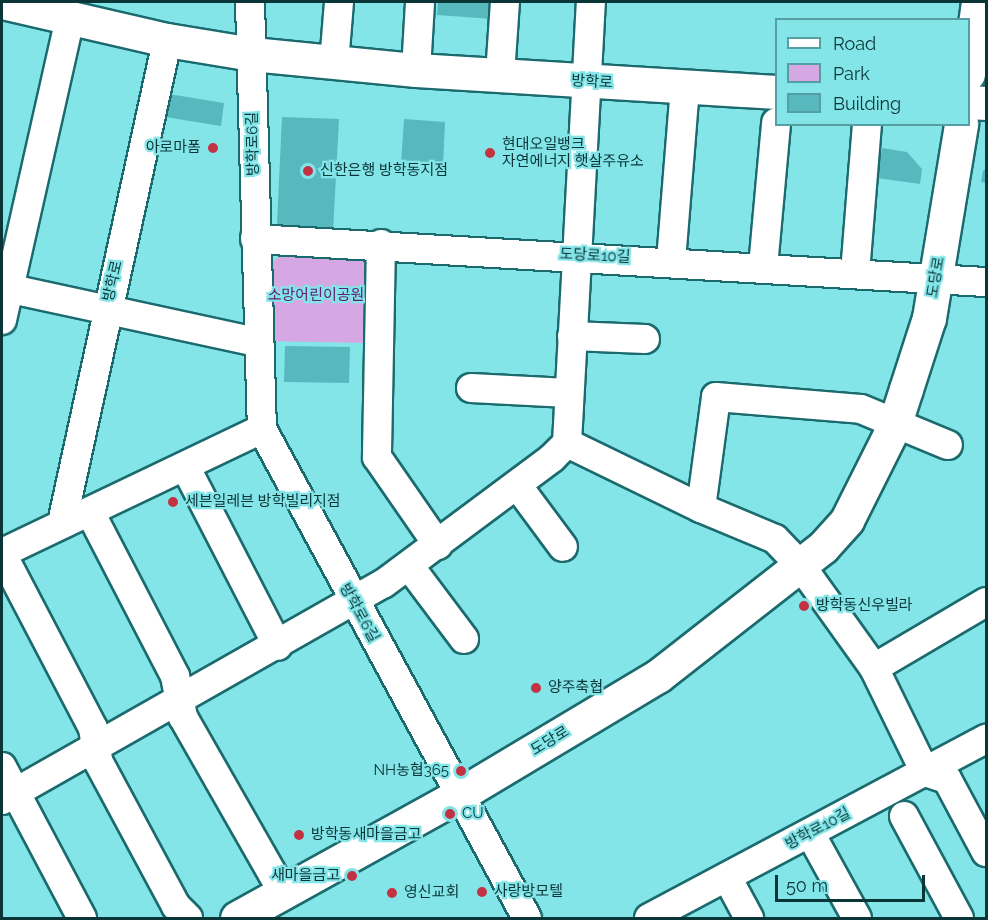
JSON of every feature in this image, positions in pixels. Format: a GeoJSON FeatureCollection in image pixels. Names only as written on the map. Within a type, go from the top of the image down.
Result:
{"type":"FeatureCollection","features":[{"type":"Feature","properties":{"kind":"main road","name":"방학로"},"geometry":{"type":"LineString","coordinates":[[2,2],[167,40],[252,54],[416,70],[775,92]]}},
{"type":"Feature","properties":{"kind":"main road"},"geometry":{"type":"LineString","coordinates":[[970,66],[978,2]]}},
{"type":"Feature","properties":{"kind":"main road"},"geometry":{"type":"LineString","coordinates":[[970,102],[987,103]]}},
{"type":"Feature","properties":{"kind":"main road","name":"도당로"},"geometry":{"type":"LineString","coordinates":[[237,918],[459,795],[658,676],[801,566],[847,520],[894,426],[929,318],[961,126]]}},
{"type":"Feature","properties":{"kind":"street","name":"방학로6길"},"geometry":{"type":"LineString","coordinates":[[250,2],[257,342],[262,429],[353,602],[527,918]]}},
{"type":"Feature","properties":{"kind":"street"},"geometry":{"type":"LineString","coordinates":[[334,63],[339,2]]}},
{"type":"Feature","properties":{"kind":"street"},"geometry":{"type":"LineString","coordinates":[[416,70],[420,2]]}},
{"type":"Feature","properties":{"kind":"street"},"geometry":{"type":"LineString","coordinates":[[501,75],[505,2]]}},
{"type":"Feature","properties":{"kind":"street"},"geometry":{"type":"LineString","coordinates":[[8,796],[278,646],[410,567],[517,485],[567,443],[591,2]]}},
{"type":"Feature","properties":{"kind":"street"},"geometry":{"type":"LineString","coordinates":[[2,320],[5,288],[70,18]]}},
{"type":"Feature","properties":{"kind":"street","name":"방학로"},"geometry":{"type":"LineString","coordinates":[[62,523],[106,311],[167,40]]}},
{"type":"Feature","properties":{"kind":"street"},"geometry":{"type":"LineString","coordinates":[[671,261],[685,87]]}},
{"type":"Feature","properties":{"kind":"street"},"geometry":{"type":"LineString","coordinates":[[762,267],[777,126]]}},
{"type":"Feature","properties":{"kind":"street"},"geometry":{"type":"LineString","coordinates":[[855,273],[867,126]]}},
{"type":"Feature","properties":{"kind":"street","name":"도당로10길"},"geometry":{"type":"LineString","coordinates":[[255,239],[578,255],[987,282]]}},
{"type":"Feature","properties":{"kind":"street"},"geometry":{"type":"LineString","coordinates":[[381,244],[377,457],[438,545]]}},
{"type":"Feature","properties":{"kind":"street"},"geometry":{"type":"LineString","coordinates":[[5,288],[257,342]]}},
{"type":"Feature","properties":{"kind":"street"},"geometry":{"type":"LineString","coordinates":[[572,336],[645,339]]}},
{"type":"Feature","properties":{"kind":"street"},"geometry":{"type":"LineString","coordinates":[[471,388],[568,393]]}},
{"type":"Feature","properties":{"kind":"street"},"geometry":{"type":"LineString","coordinates":[[701,508],[716,397],[861,409],[894,426],[948,446]]}},
{"type":"Feature","properties":{"kind":"street"},"geometry":{"type":"LineString","coordinates":[[188,918],[176,906],[104,771],[96,748],[93,728],[2,554],[62,523],[186,468],[262,429]]}},
{"type":"Feature","properties":{"kind":"street"},"geometry":{"type":"LineString","coordinates":[[567,443],[701,508],[775,539],[801,566],[874,668],[925,772],[947,779],[987,852]]}},
{"type":"Feature","properties":{"kind":"street"},"geometry":{"type":"LineString","coordinates":[[186,468],[278,646]]}},
{"type":"Feature","properties":{"kind":"street"},"geometry":{"type":"LineString","coordinates":[[517,485],[563,546]]}},
{"type":"Feature","properties":{"kind":"street"},"geometry":{"type":"LineString","coordinates":[[90,512],[175,676],[178,701],[195,738],[283,892]]}},
{"type":"Feature","properties":{"kind":"street"},"geometry":{"type":"LineString","coordinates":[[410,567],[464,639]]}},
{"type":"Feature","properties":{"kind":"street"},"geometry":{"type":"LineString","coordinates":[[874,668],[987,602]]}},
{"type":"Feature","properties":{"kind":"street","name":"방학로10길"},"geometry":{"type":"LineString","coordinates":[[649,918],[987,740]]}},
{"type":"Feature","properties":{"kind":"street"},"geometry":{"type":"LineString","coordinates":[[2,767],[8,796],[82,918]]}},
{"type":"Feature","properties":{"kind":"street"},"geometry":{"type":"LineString","coordinates":[[904,816],[959,918]]}},
{"type":"Feature","properties":{"kind":"street"},"geometry":{"type":"LineString","coordinates":[[810,833],[857,918]]}},
{"type":"Feature","properties":{"kind":"street"},"geometry":{"type":"LineString","coordinates":[[727,877],[749,918]]}},
{"type":"Feature","properties":{"kind":"green space","name":"소망어린이공원"},"geometry":{"type":"Polygon","coordinates":[[[287,249],[370,252],[368,343],[263,341],[263,271],[287,249]]]}},
{"type":"Feature","properties":{"kind":"building"},"geometry":{"type":"Polygon","coordinates":[[[438,2],[494,2],[493,19],[437,15],[438,2]]]}},
{"type":"Feature","properties":{"kind":"building"},"geometry":{"type":"Polygon","coordinates":[[[169,94],[224,103],[221,126],[165,117],[169,94]]]}},
{"type":"Feature","properties":{"kind":"building","name":"신한은행 방학동지점"},"geometry":{"type":"Polygon","coordinates":[[[282,117],[339,119],[333,232],[285,231],[277,223],[282,117]]]}},
{"type":"Feature","properties":{"kind":"building"},"geometry":{"type":"Polygon","coordinates":[[[404,119],[445,122],[443,167],[401,164],[404,119]]]}},
{"type":"Feature","properties":{"kind":"building"},"geometry":{"type":"Polygon","coordinates":[[[882,148],[907,152],[922,169],[920,184],[877,178],[882,148]]]}},
{"type":"Feature","properties":{"kind":"building"},"geometry":{"type":"Polygon","coordinates":[[[986,168],[986,183],[981,182],[983,171],[986,168]]]}},
{"type":"Feature","properties":{"kind":"building"},"geometry":{"type":"Polygon","coordinates":[[[285,346],[350,347],[349,383],[284,382],[285,346]]]}},
{"type":"Feature","properties":{"kind":"place","name":"아로마폼"},"geometry":{"type":"Point","coordinates":[213,148]}},
{"type":"Feature","properties":{"kind":"place","name":"현대오일뱅크 자연에너지 햇살주유소"},"geometry":{"type":"Point","coordinates":[490,153]}},
{"type":"Feature","properties":{"kind":"place","name":"신한은행 방학동지점"},"geometry":{"type":"Point","coordinates":[308,171]}},
{"type":"Feature","properties":{"kind":"place","name":"세븐일레븐 방학빌리지점"},"geometry":{"type":"Point","coordinates":[173,502]}},
{"type":"Feature","properties":{"kind":"place","name":"방학동신우빌라"},"geometry":{"type":"Point","coordinates":[804,606]}},
{"type":"Feature","properties":{"kind":"place","name":"양주축협"},"geometry":{"type":"Point","coordinates":[536,688]}},
{"type":"Feature","properties":{"kind":"place","name":"NH농협365"},"geometry":{"type":"Point","coordinates":[461,771]}},
{"type":"Feature","properties":{"kind":"place","name":"CU"},"geometry":{"type":"Point","coordinates":[450,814]}},
{"type":"Feature","properties":{"kind":"place","name":"방학동새마을금고"},"geometry":{"type":"Point","coordinates":[299,835]}},
{"type":"Feature","properties":{"kind":"place","name":"새마을금고"},"geometry":{"type":"Point","coordinates":[352,876]}},
{"type":"Feature","properties":{"kind":"place","name":"사랑방모텔"},"geometry":{"type":"Point","coordinates":[482,892]}},
{"type":"Feature","properties":{"kind":"place","name":"영신교회"},"geometry":{"type":"Point","coordinates":[392,893]}}]}
